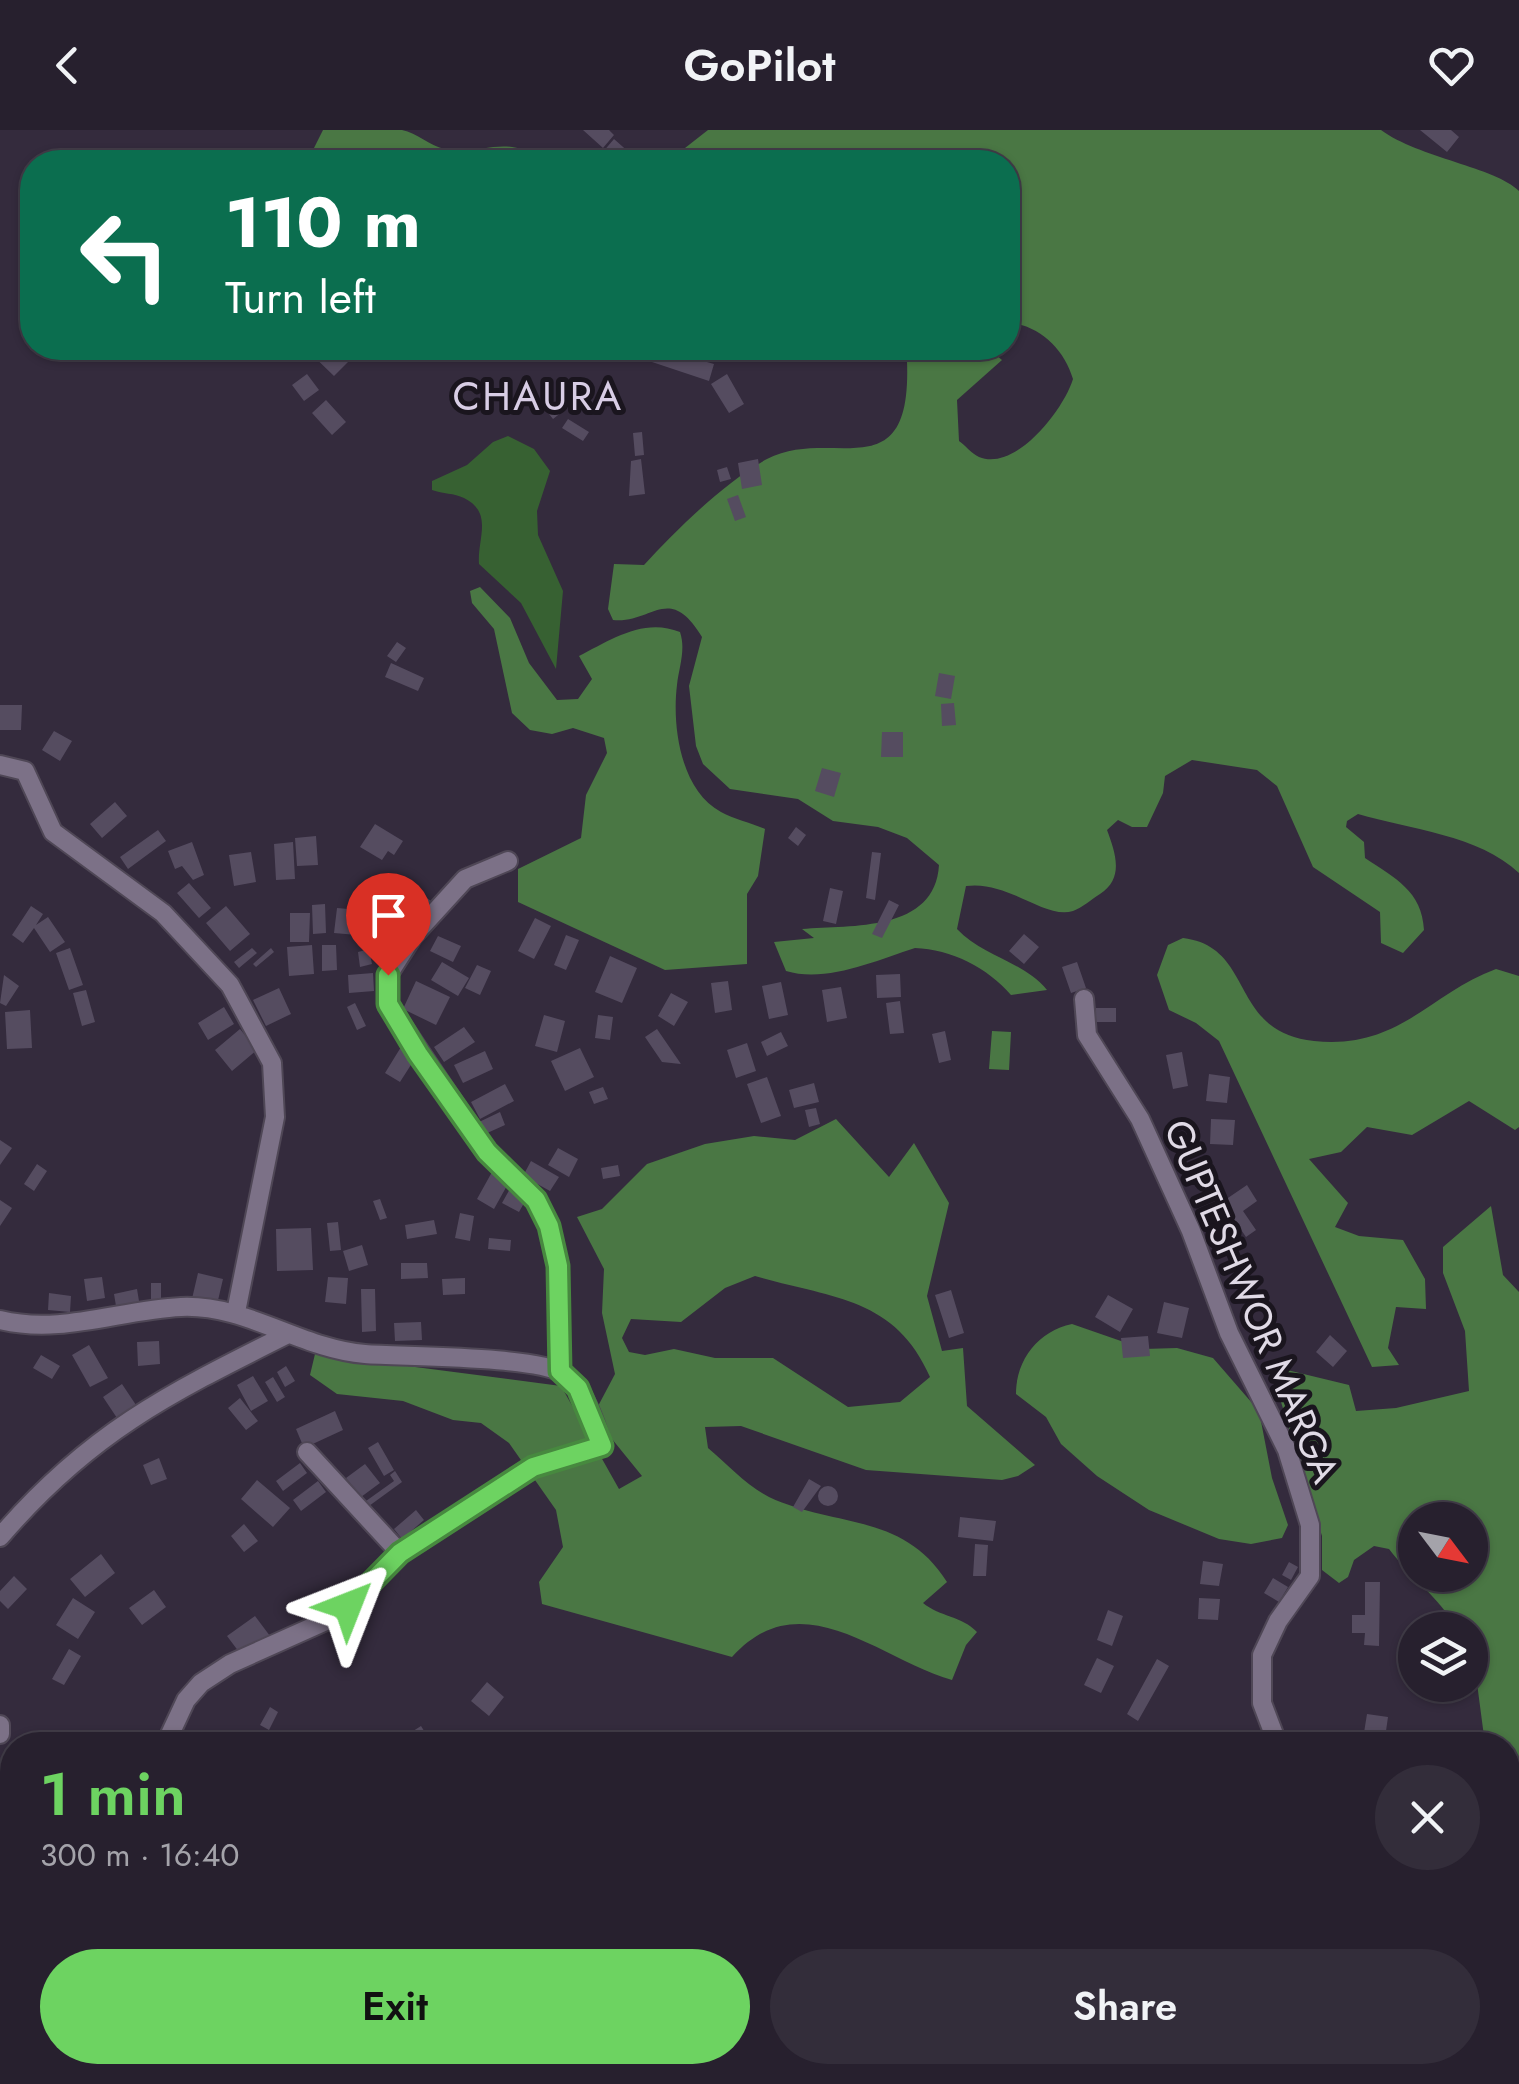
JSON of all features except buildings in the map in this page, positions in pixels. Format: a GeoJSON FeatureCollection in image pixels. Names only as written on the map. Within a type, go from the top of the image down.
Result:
{"type":"FeatureCollection","features":[{"type":"Feature","properties":{"kind":"street"},"geometry":{"type":"LineString","coordinates":[[0,764],[25,770],[53,832],[163,913],[230,984],[266,1051],[276,1117],[236,1312]]}},
{"type":"Feature","properties":{"kind":"street"},"geometry":{"type":"LineString","coordinates":[[508,861],[465,879],[414,936],[388,975],[388,1004],[487,1152],[536,1200],[549,1226],[558,1266],[560,1371]]}},
{"type":"Feature","properties":{"kind":"street","name":"GUPTESHWOR MARGA"},"geometry":{"type":"LineString","coordinates":[[1084,999],[1087,1036],[1140,1120],[1191,1230],[1229,1333],[1288,1450],[1310,1525],[1310,1576],[1278,1621],[1262,1655],[1262,1702],[1273,1732]]}},
{"type":"Feature","properties":{"kind":"street"},"geometry":{"type":"LineString","coordinates":[[0,1320],[34,1328],[184,1307],[236,1312],[288,1334],[362,1354],[433,1354],[560,1371],[578,1388],[602,1446],[533,1467],[400,1553],[348,1606],[328,1620],[201,1683],[186,1700],[171,1732]]}},
{"type":"Feature","properties":{"kind":"street"},"geometry":{"type":"LineString","coordinates":[[0,1537],[97,1440],[148,1404],[288,1334]]}},
{"type":"Feature","properties":{"kind":"street"},"geometry":{"type":"LineString","coordinates":[[307,1452],[400,1553]]}},
{"type":"Feature","properties":{"kind":"street"},"geometry":{"type":"LineString","coordinates":[[0,1724],[0,1734]]}},
{"type":"Feature","properties":{"kind":"green space"},"geometry":{"type":"Polygon","coordinates":[[[323,130],[402,130],[445,149],[458,150],[313,150],[323,130]]]}},
{"type":"Feature","properties":{"kind":"green space"},"geometry":{"type":"Polygon","coordinates":[[[708,130],[1381,130],[1415,148],[1493,175],[1519,191],[1519,873],[1484,850],[1443,835],[1358,814],[1347,821],[1346,827],[1364,842],[1365,858],[1405,887],[1418,905],[1424,930],[1403,953],[1381,943],[1380,912],[1313,867],[1277,786],[1257,770],[1192,760],[1165,776],[1163,793],[1147,827],[1132,827],[1118,820],[1107,830],[1116,864],[1113,880],[1080,908],[1050,910],[996,889],[966,886],[957,929],[978,946],[1026,972],[1047,990],[1011,995],[968,962],[929,949],[915,948],[834,972],[786,971],[774,942],[814,938],[802,929],[866,925],[907,914],[923,903],[934,887],[939,865],[907,838],[878,827],[833,821],[798,799],[730,789],[703,764],[696,746],[689,686],[702,637],[680,612],[670,609],[613,620],[608,609],[614,564],[644,565],[719,493],[767,459],[792,450],[863,447],[882,441],[896,428],[905,402],[908,360],[1002,360],[957,400],[959,441],[979,457],[993,459],[1023,447],[1036,435],[1060,406],[1073,379],[1064,358],[1050,341],[1020,324],[1020,150],[685,148],[708,130]]]}},
{"type":"Feature","properties":{"kind":"green space"},"geometry":{"type":"Polygon","coordinates":[[[507,147],[522,150],[458,150],[507,147]]]}},
{"type":"Feature","properties":{"kind":"green space"},"geometry":{"type":"Polygon","coordinates":[[[508,436],[534,449],[550,471],[537,511],[538,535],[563,591],[556,669],[521,603],[479,564],[479,511],[464,498],[432,490],[432,481],[467,465],[493,442],[508,436]]]}},
{"type":"Feature","properties":{"kind":"green space"},"geometry":{"type":"Polygon","coordinates":[[[480,587],[510,618],[529,663],[557,700],[578,699],[592,679],[579,656],[640,629],[667,628],[680,632],[676,719],[688,773],[707,802],[721,812],[765,829],[758,876],[747,894],[747,964],[665,970],[518,902],[518,869],[581,838],[586,795],[607,753],[604,738],[573,728],[552,734],[530,730],[512,713],[494,629],[472,603],[470,591],[480,587]]]}},
{"type":"Feature","properties":{"kind":"green space"},"geometry":{"type":"Polygon","coordinates":[[[1183,938],[1206,945],[1222,957],[1268,1022],[1287,1034],[1314,1041],[1344,1041],[1392,1029],[1496,969],[1519,976],[1519,1127],[1515,1130],[1469,1101],[1412,1135],[1367,1127],[1341,1152],[1309,1159],[1348,1203],[1335,1227],[1359,1236],[1403,1240],[1425,1279],[1426,1309],[1396,1307],[1388,1348],[1399,1365],[1372,1367],[1219,1041],[1196,1023],[1169,1010],[1157,975],[1168,945],[1183,938]]]}},
{"type":"Feature","properties":{"kind":"green space"},"geometry":{"type":"Polygon","coordinates":[[[992,1031],[1011,1032],[1009,1070],[989,1069],[992,1031]]]}},
{"type":"Feature","properties":{"kind":"green space"},"geometry":{"type":"Polygon","coordinates":[[[836,1119],[889,1177],[914,1143],[949,1203],[927,1296],[942,1351],[963,1348],[967,1406],[1035,1465],[1002,1480],[866,1470],[741,1426],[705,1427],[708,1448],[769,1497],[889,1533],[929,1560],[947,1582],[923,1603],[977,1632],[966,1645],[952,1680],[869,1643],[813,1625],[785,1625],[758,1635],[732,1657],[542,1604],[539,1582],[563,1547],[556,1510],[509,1443],[481,1423],[453,1420],[403,1401],[337,1394],[310,1375],[315,1354],[561,1386],[619,1489],[642,1476],[599,1423],[597,1408],[615,1374],[602,1313],[604,1269],[577,1217],[602,1209],[647,1164],[705,1144],[754,1136],[795,1140],[836,1119]],[[755,1276],[725,1288],[681,1322],[631,1319],[622,1338],[629,1352],[645,1355],[674,1349],[715,1358],[773,1358],[848,1407],[900,1402],[930,1377],[915,1350],[879,1315],[834,1296],[755,1276]]]}},
{"type":"Feature","properties":{"kind":"green space"},"geometry":{"type":"Polygon","coordinates":[[[1491,1206],[1503,1275],[1519,1292],[1519,1732],[1483,1732],[1479,1702],[1488,1702],[1488,1612],[1445,1612],[1428,1592],[1488,1592],[1488,1502],[1398,1502],[1398,1559],[1389,1549],[1374,1546],[1354,1560],[1348,1577],[1339,1583],[1322,1570],[1322,1536],[1274,1379],[1287,1370],[1349,1385],[1356,1411],[1396,1408],[1469,1391],[1465,1331],[1443,1273],[1443,1247],[1491,1206]]]}},
{"type":"Feature","properties":{"kind":"green space"},"geometry":{"type":"Polygon","coordinates":[[[1072,1324],[1144,1349],[1177,1348],[1213,1358],[1259,1411],[1272,1478],[1288,1525],[1282,1538],[1251,1544],[1219,1539],[1149,1510],[1097,1476],[1061,1444],[1046,1417],[1016,1394],[1017,1381],[1032,1348],[1049,1333],[1072,1324]]]}},
{"type":"Feature","properties":{"kind":"district","name":"CHAURA"},"geometry":{"type":"Point","coordinates":[538,396]}},
{"type":"Feature","properties":{"kind":"route"},"geometry":{"type":"LineString","coordinates":[[348,1606],[400,1553],[533,1467],[602,1446],[578,1388],[560,1371],[558,1266],[549,1226],[536,1200],[487,1152],[418,1054],[388,1004],[388,975]]}}]}
